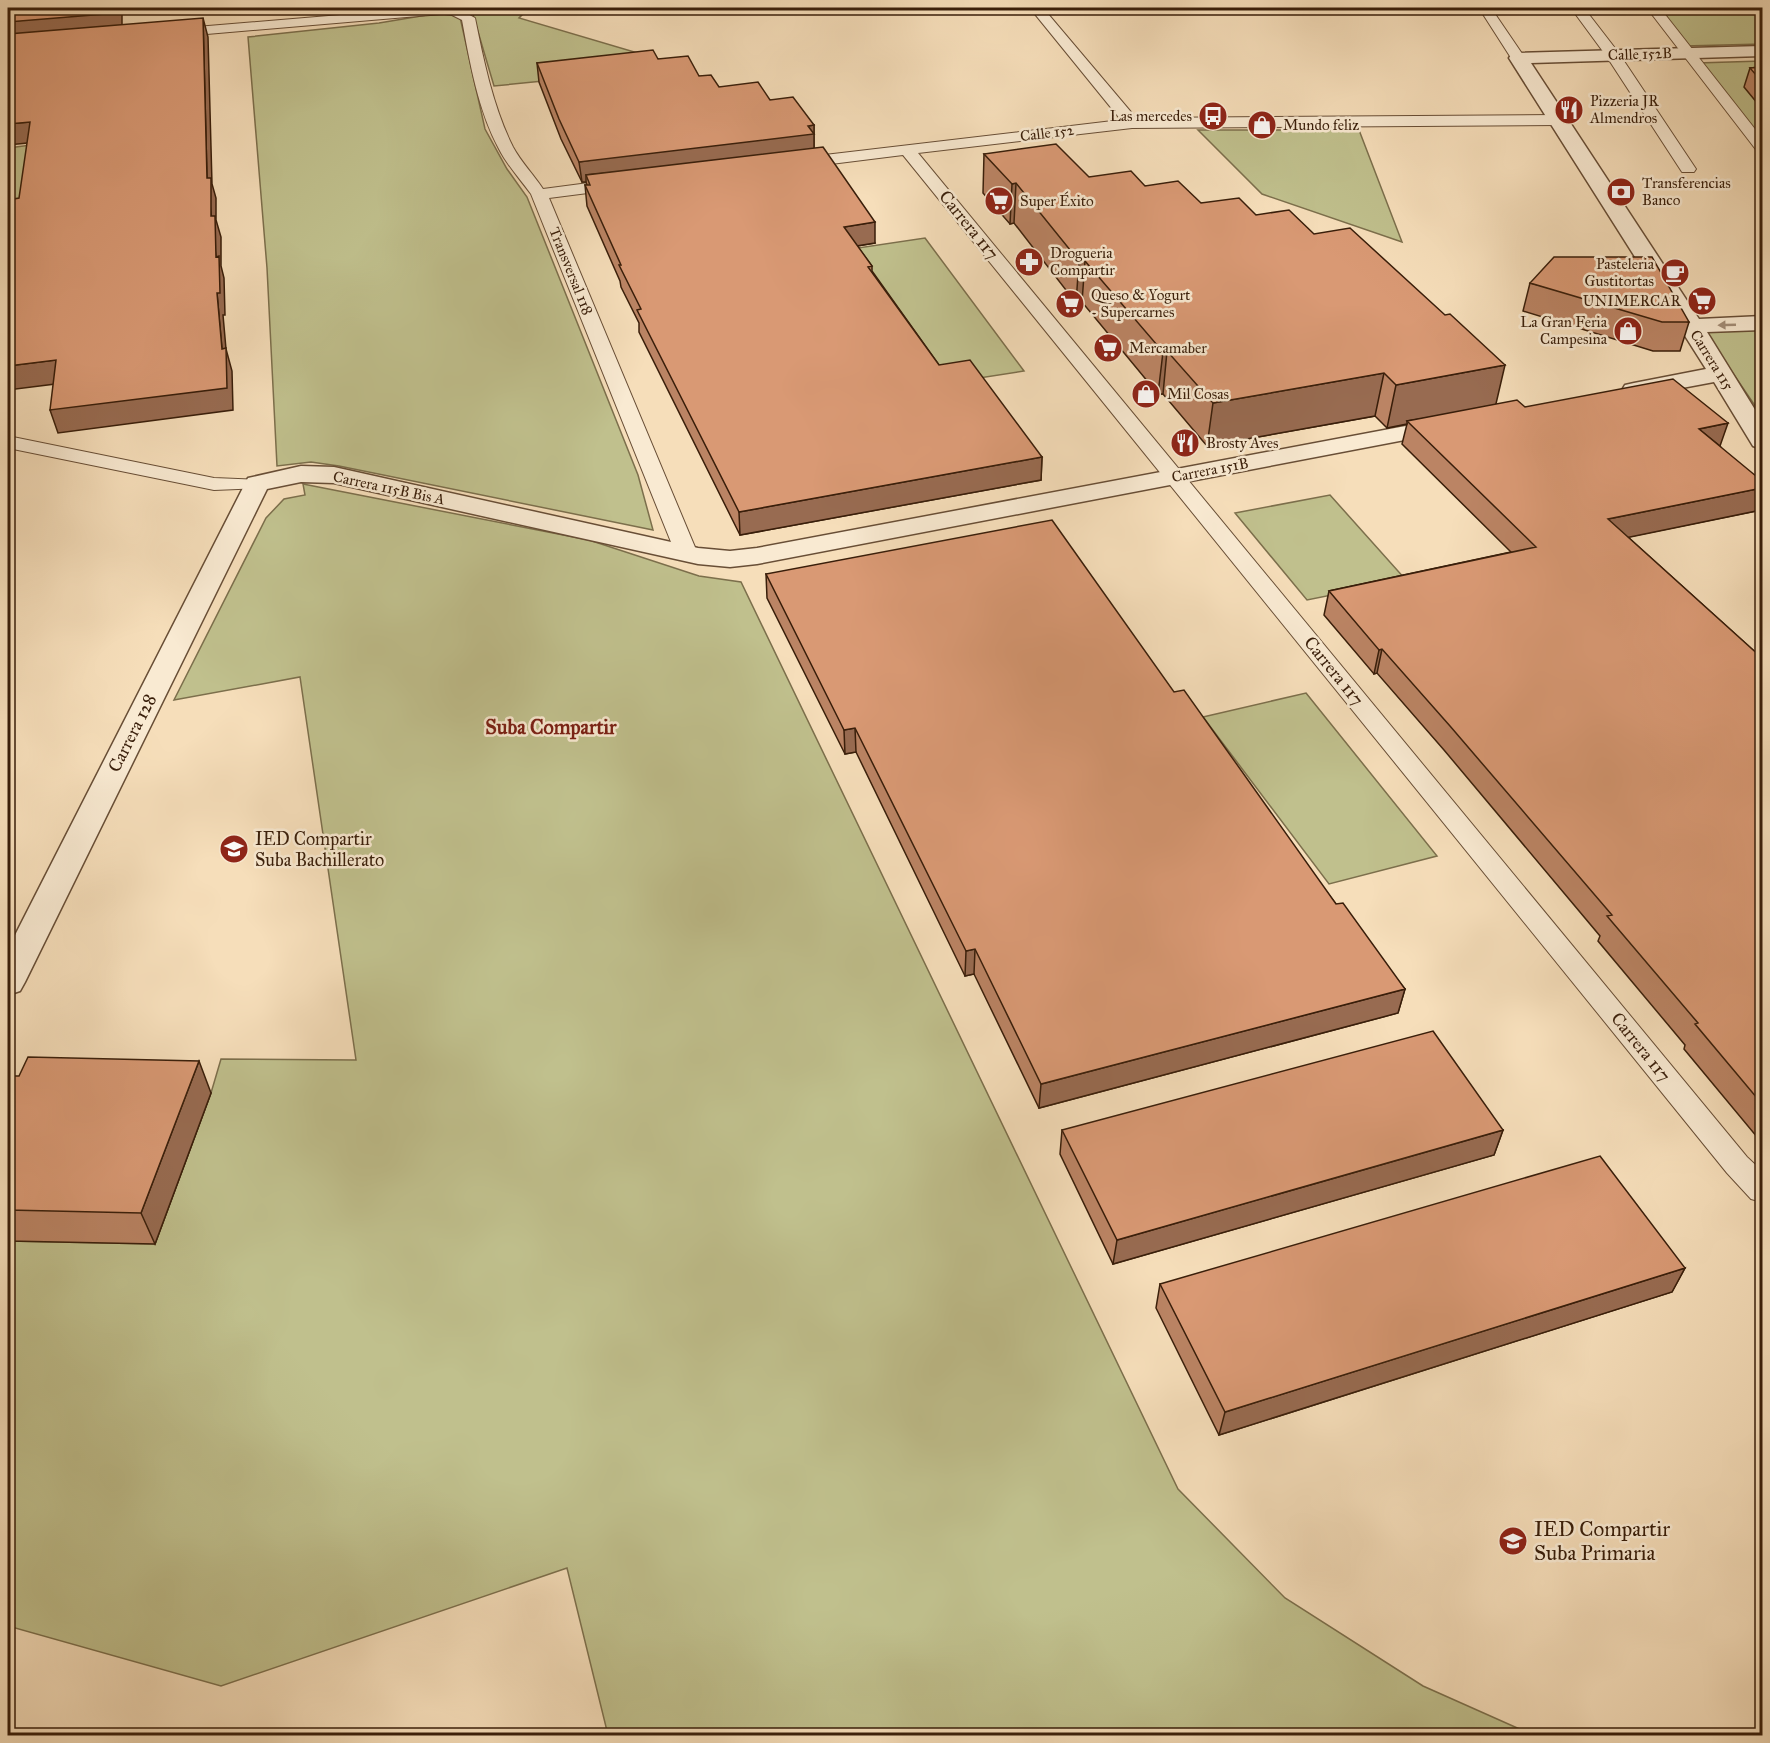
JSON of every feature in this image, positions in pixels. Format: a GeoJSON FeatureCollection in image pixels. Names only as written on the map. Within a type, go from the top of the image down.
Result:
{"type":"FeatureCollection","features":[{"type":"Feature","properties":{"kind":"street"},"geometry":{"type":"LineString","coordinates":[[1036,8],[1132,123]]}},
{"type":"Feature","properties":{"kind":"street","name":"Carrera 115"},"geometry":{"type":"LineString","coordinates":[[1485,8],[1692,326],[1762,441]]}},
{"type":"Feature","properties":{"kind":"street"},"geometry":{"type":"LineString","coordinates":[[1577,8],[1613,55],[1688,169]]}},
{"type":"Feature","properties":{"kind":"street"},"geometry":{"type":"LineString","coordinates":[[1653,8],[1762,148]]}},
{"type":"Feature","properties":{"kind":"street","name":"Transversal 118"},"geometry":{"type":"LineString","coordinates":[[156,34],[442,10],[455,11],[468,18],[482,82],[493,117],[507,150],[539,194],[692,554]]}},
{"type":"Feature","properties":{"kind":"street","name":"Calle 152B"},"geometry":{"type":"LineString","coordinates":[[1518,58],[1762,51]]}},
{"type":"Feature","properties":{"kind":"street","name":"Calle 152"},"geometry":{"type":"LineString","coordinates":[[785,164],[1132,123],[1558,120]]}},
{"type":"Feature","properties":{"kind":"street","name":"Carrera 117"},"geometry":{"type":"LineString","coordinates":[[907,150],[1737,1165],[1762,1190]]}},
{"type":"Feature","properties":{"kind":"street"},"geometry":{"type":"LineString","coordinates":[[539,194],[631,183]]}},
{"type":"Feature","properties":{"kind":"street"},"geometry":{"type":"LineString","coordinates":[[1692,326],[1762,323]]}},
{"type":"Feature","properties":{"kind":"street"},"geometry":{"type":"LineString","coordinates":[[1606,396],[1721,374]]}},
{"type":"Feature","properties":{"kind":"street","name":"Carrera 151B"},"geometry":{"type":"LineString","coordinates":[[692,554],[730,559],[757,556],[1469,421]]}},
{"type":"Feature","properties":{"kind":"street","name":"Carrera 115B Bis A"},"geometry":{"type":"LineString","coordinates":[[8,442],[214,483],[257,484],[301,474],[334,475],[692,554]]}},
{"type":"Feature","properties":{"kind":"street","name":"Carrera 128"},"geometry":{"type":"LineString","coordinates":[[8,982],[257,484]]}},
{"type":"Feature","properties":{"kind":"green space"},"geometry":{"type":"Polygon","coordinates":[[[471,8],[529,8],[519,18],[685,67],[494,86],[471,8]]]}},
{"type":"Feature","properties":{"kind":"green space"},"geometry":{"type":"Polygon","coordinates":[[[1653,8],[1762,8],[1762,44],[1684,46],[1653,8]]]}},
{"type":"Feature","properties":{"kind":"green space"},"geometry":{"type":"Polygon","coordinates":[[[453,14],[460,17],[485,129],[507,169],[527,197],[638,475],[653,530],[339,466],[311,462],[277,466],[267,268],[248,37],[379,23],[427,15],[453,14]]]}},
{"type":"Feature","properties":{"kind":"green space"},"geometry":{"type":"Polygon","coordinates":[[[1762,61],[1762,148],[1697,63],[1762,61]]]}},
{"type":"Feature","properties":{"kind":"green space"},"geometry":{"type":"Polygon","coordinates":[[[1198,130],[1359,130],[1402,242],[1262,194],[1198,130]]]}},
{"type":"Feature","properties":{"kind":"green space"},"geometry":{"type":"Polygon","coordinates":[[[31,145],[23,217],[8,218],[8,148],[31,145]]]}},
{"type":"Feature","properties":{"kind":"green space"},"geometry":{"type":"Polygon","coordinates":[[[925,238],[1024,371],[947,383],[851,249],[925,238]]]}},
{"type":"Feature","properties":{"kind":"green space"},"geometry":{"type":"Polygon","coordinates":[[[1762,329],[1762,416],[1704,331],[1762,329]]]}},
{"type":"Feature","properties":{"kind":"green space"},"geometry":{"type":"Polygon","coordinates":[[[303,484],[589,540],[699,576],[741,582],[1178,1489],[1285,1598],[1423,1686],[1533,1735],[608,1735],[567,1568],[221,1686],[8,1626],[8,1241],[155,1244],[211,1093],[221,1059],[356,1060],[300,677],[174,700],[266,518],[284,499],[305,495],[303,484]]]}},
{"type":"Feature","properties":{"kind":"green space"},"geometry":{"type":"Polygon","coordinates":[[[1330,495],[1406,580],[1307,600],[1235,513],[1330,495]]]}},
{"type":"Feature","properties":{"kind":"green space"},"geometry":{"type":"Polygon","coordinates":[[[1306,693],[1437,856],[1329,884],[1203,717],[1306,693]]]}},
{"type":"Feature","properties":{"kind":"building"},"geometry":{"type":"Polygon","coordinates":[[[8,8],[117,8],[117,13],[8,22],[8,8]]]}},
{"type":"Feature","properties":{"kind":"building"},"geometry":{"type":"Polygon","coordinates":[[[203,18],[207,178],[211,178],[211,216],[215,216],[216,257],[219,256],[220,293],[217,293],[222,349],[226,348],[227,388],[50,410],[56,360],[8,366],[8,200],[19,198],[30,122],[8,124],[8,34],[203,18]]]}},
{"type":"Feature","properties":{"kind":"building"},"geometry":{"type":"Polygon","coordinates":[[[653,50],[658,59],[688,56],[699,76],[711,75],[719,87],[758,82],[770,100],[793,97],[814,125],[808,126],[814,134],[579,162],[537,63],[653,50]]]}},
{"type":"Feature","properties":{"kind":"building"},"geometry":{"type":"Polygon","coordinates":[[[1762,67],[1762,82],[1750,68],[1762,67]]]}},
{"type":"Feature","properties":{"kind":"building"},"geometry":{"type":"Polygon","coordinates":[[[1056,144],[1089,177],[1131,171],[1145,186],[1178,181],[1201,203],[1239,198],[1256,215],[1289,210],[1314,234],[1350,228],[1445,315],[1450,314],[1505,365],[1396,385],[1384,373],[1213,403],[1167,351],[1163,352],[1085,261],[1079,261],[1016,183],[1012,184],[984,154],[1056,144]]]}},
{"type":"Feature","properties":{"kind":"building"},"geometry":{"type":"Polygon","coordinates":[[[823,147],[875,222],[844,227],[872,266],[868,267],[939,365],[970,360],[1042,457],[739,512],[637,310],[641,309],[619,265],[621,265],[585,185],[590,185],[586,175],[823,147]]]}},
{"type":"Feature","properties":{"kind":"building"},"geometry":{"type":"Polygon","coordinates":[[[1554,257],[1652,257],[1689,322],[1662,322],[1530,283],[1554,257]]]}},
{"type":"Feature","properties":{"kind":"building"},"geometry":{"type":"Polygon","coordinates":[[[1673,379],[1728,423],[1699,429],[1762,481],[1762,488],[1608,519],[1762,658],[1762,1104],[1695,1024],[1698,1023],[1607,916],[1612,915],[1450,726],[1382,649],[1379,650],[1329,591],[1536,547],[1407,421],[1517,400],[1525,407],[1673,379]]]}},
{"type":"Feature","properties":{"kind":"building"},"geometry":{"type":"Polygon","coordinates":[[[1052,520],[1174,692],[1184,690],[1336,904],[1343,903],[1405,989],[1041,1084],[975,949],[966,951],[855,728],[844,730],[766,574],[1052,520]]]}},
{"type":"Feature","properties":{"kind":"building"},"geometry":{"type":"Polygon","coordinates":[[[1433,1031],[1503,1130],[1117,1240],[1062,1130],[1433,1031]]]}},
{"type":"Feature","properties":{"kind":"building"},"geometry":{"type":"Polygon","coordinates":[[[28,1057],[199,1061],[141,1213],[8,1210],[8,1076],[19,1076],[28,1057]]]}},
{"type":"Feature","properties":{"kind":"building"},"geometry":{"type":"Polygon","coordinates":[[[1600,1156],[1685,1268],[1225,1412],[1160,1284],[1600,1156]]]}},
{"type":"Feature","properties":{"kind":"place","name":"Pizzeria JR Almendros"},"geometry":{"type":"Point","coordinates":[1569,110]}},
{"type":"Feature","properties":{"kind":"place","name":"Las mercedes"},"geometry":{"type":"Point","coordinates":[1213,116]}},
{"type":"Feature","properties":{"kind":"place","name":"Mundo feliz"},"geometry":{"type":"Point","coordinates":[1262,125]}},
{"type":"Feature","properties":{"kind":"place","name":"Transferencias Banco"},"geometry":{"type":"Point","coordinates":[1621,192]}},
{"type":"Feature","properties":{"kind":"place","name":"Super Éxito"},"geometry":{"type":"Point","coordinates":[999,201]}},
{"type":"Feature","properties":{"kind":"place","name":"Drogueria Compartir"},"geometry":{"type":"Point","coordinates":[1029,262]}},
{"type":"Feature","properties":{"kind":"place","name":"Pasteleria Gustitortas"},"geometry":{"type":"Point","coordinates":[1675,273]}},
{"type":"Feature","properties":{"kind":"place","name":"UNIMERCAR"},"geometry":{"type":"Point","coordinates":[1702,301]}},
{"type":"Feature","properties":{"kind":"place","name":"Queso & Yogurt - Supercarnes"},"geometry":{"type":"Point","coordinates":[1070,304]}},
{"type":"Feature","properties":{"kind":"place","name":"La Gran Feria Campesina"},"geometry":{"type":"Point","coordinates":[1628,331]}},
{"type":"Feature","properties":{"kind":"place","name":"Mercamaber"},"geometry":{"type":"Point","coordinates":[1108,348]}},
{"type":"Feature","properties":{"kind":"place","name":"Mil Cosas"},"geometry":{"type":"Point","coordinates":[1146,394]}},
{"type":"Feature","properties":{"kind":"place","name":"Brosty Aves"},"geometry":{"type":"Point","coordinates":[1185,443]}},
{"type":"Feature","properties":{"kind":"place","name":"IED Compartir Suba Bachillerato"},"geometry":{"type":"Point","coordinates":[234,849]}},
{"type":"Feature","properties":{"kind":"place","name":"IED Compartir Suba Primaria"},"geometry":{"type":"Point","coordinates":[1513,1541]}},
{"type":"Feature","properties":{"kind":"district","name":"Suba Compartir"},"geometry":{"type":"Point","coordinates":[551,727]}}]}
